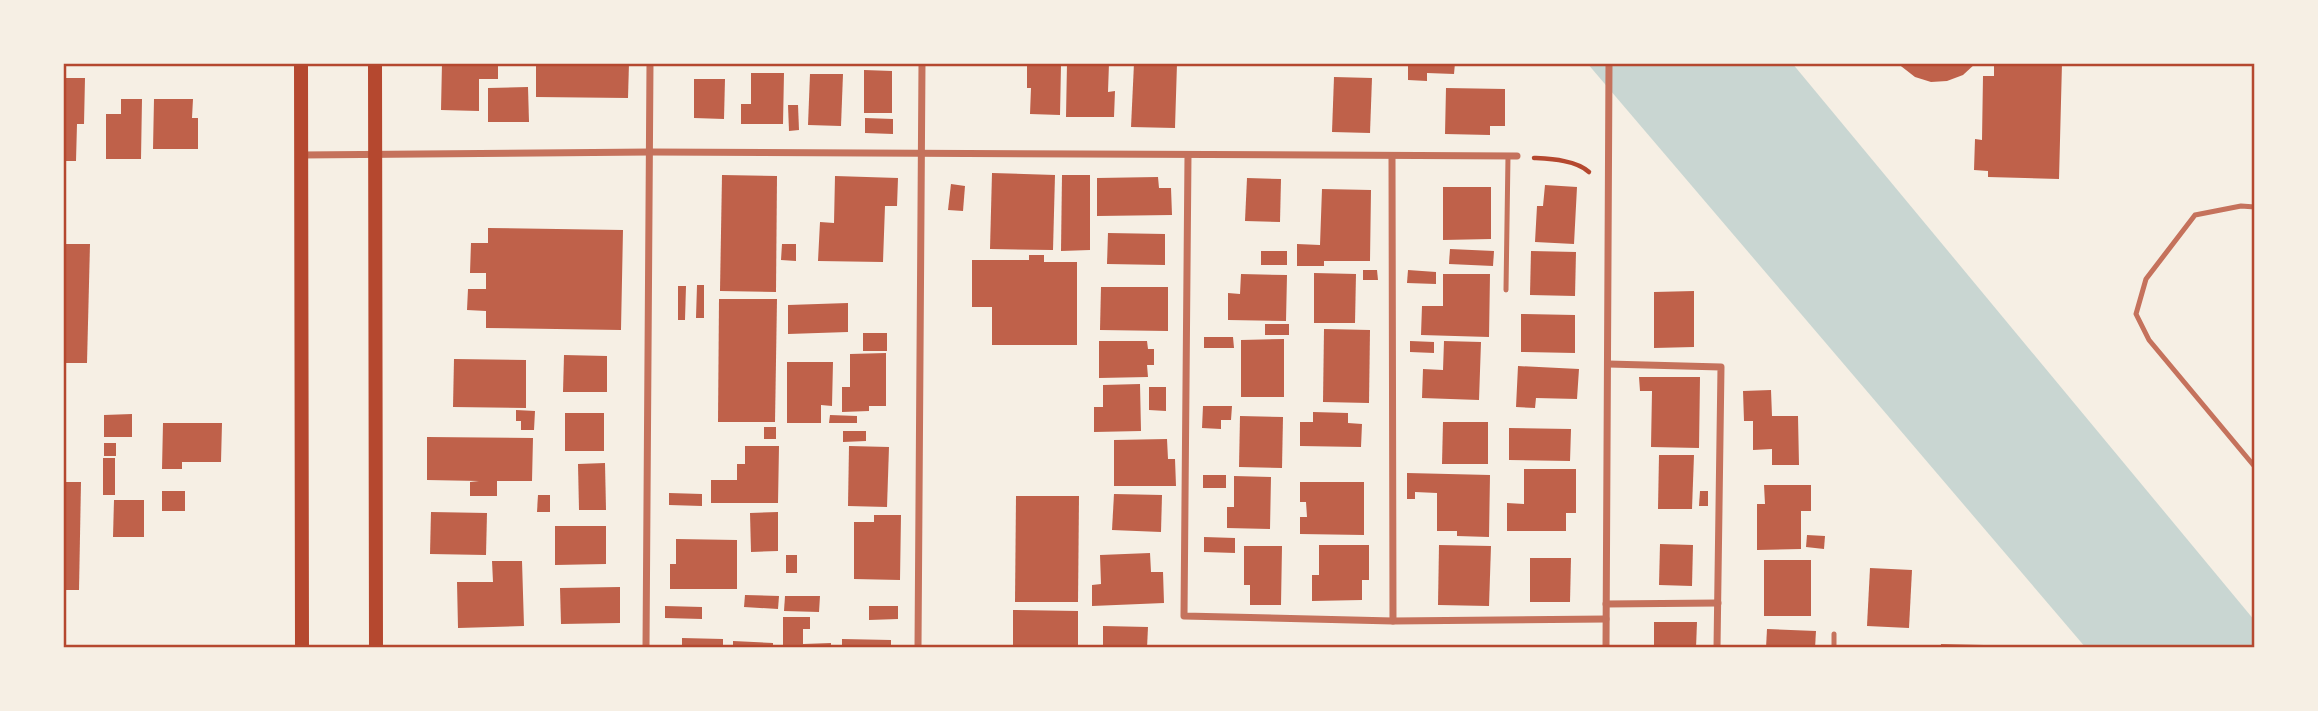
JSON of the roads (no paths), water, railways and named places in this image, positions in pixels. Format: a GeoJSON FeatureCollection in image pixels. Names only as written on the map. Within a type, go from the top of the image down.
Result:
{"type":"FeatureCollection","features":[{"type":"Feature","properties":{"kind":"main road"},"geometry":{"type":"LineString","coordinates":[[301,63],[302,648]]}},
{"type":"Feature","properties":{"kind":"main road"},"geometry":{"type":"LineString","coordinates":[[375,63],[376,648]]}},
{"type":"Feature","properties":{"kind":"street"},"geometry":{"type":"LineString","coordinates":[[646,648],[650,63]]}},
{"type":"Feature","properties":{"kind":"street"},"geometry":{"type":"LineString","coordinates":[[918,648],[922,63]]}},
{"type":"Feature","properties":{"kind":"street"},"geometry":{"type":"LineString","coordinates":[[1606,648],[1609,63]]}},
{"type":"Feature","properties":{"kind":"street"},"geometry":{"type":"LineString","coordinates":[[302,155],[650,152],[1513,156]]}},
{"type":"Feature","properties":{"kind":"street"},"geometry":{"type":"LineString","coordinates":[[1188,155],[1184,616],[1393,621],[1606,619]]}},
{"type":"Feature","properties":{"kind":"street"},"geometry":{"type":"LineString","coordinates":[[1392,157],[1393,621]]}},
{"type":"Feature","properties":{"kind":"street"},"geometry":{"type":"LineString","coordinates":[[1608,364],[1721,367],[1717,648]]}},
{"type":"Feature","properties":{"kind":"street"},"geometry":{"type":"LineString","coordinates":[[1606,604],[1718,603]]}},
{"type":"Feature","properties":{"kind":"lane"},"geometry":{"type":"LineString","coordinates":[[1506,290],[1513,156]]}},
{"type":"Feature","properties":{"kind":"lane"},"geometry":{"type":"LineString","coordinates":[[2255,207],[2241,206],[2195,215],[2146,279],[2136,314],[2150,340],[2255,467]]}},
{"type":"Feature","properties":{"kind":"lane"},"geometry":{"type":"LineString","coordinates":[[1834,634],[1834,648]]}}]}
